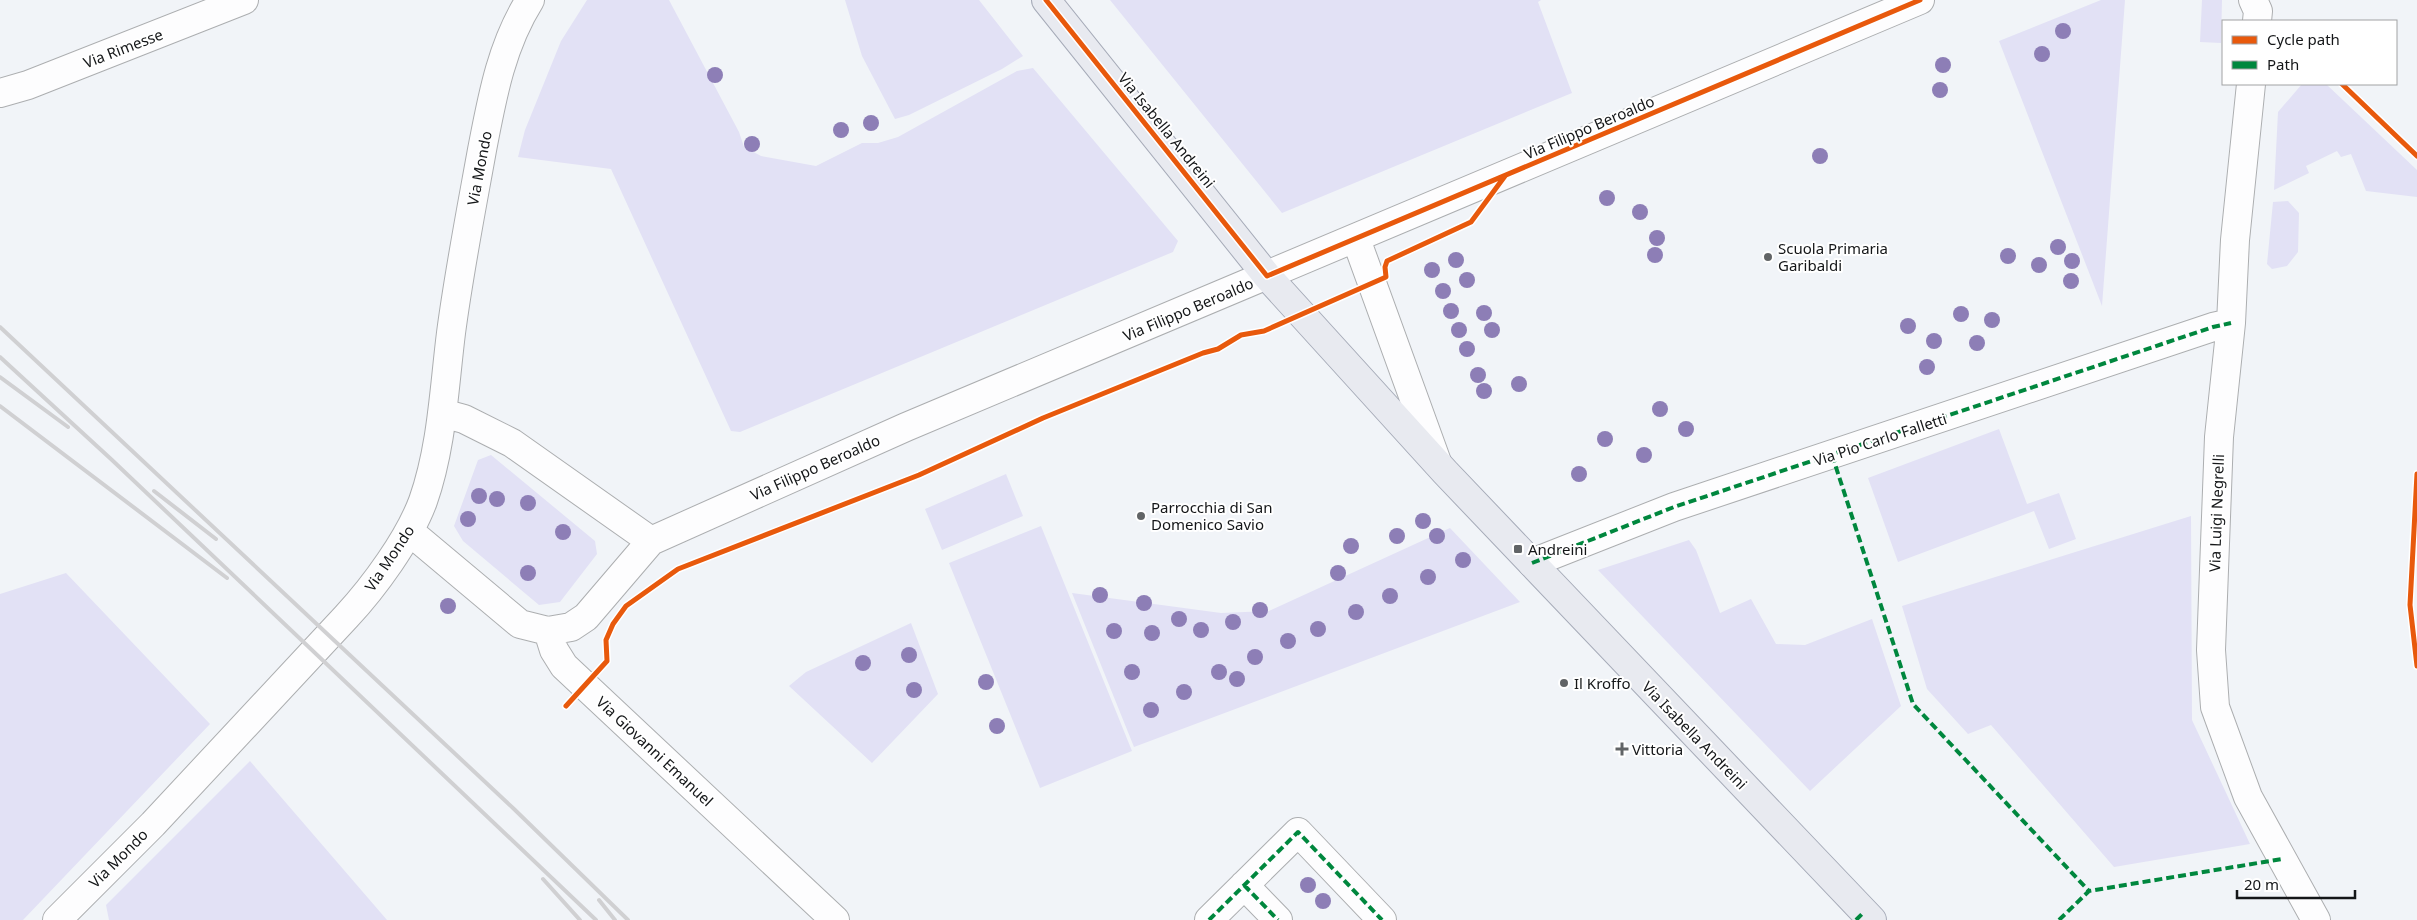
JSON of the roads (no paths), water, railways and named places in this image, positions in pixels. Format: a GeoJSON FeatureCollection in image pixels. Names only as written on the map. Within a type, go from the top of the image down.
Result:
{"type":"FeatureCollection","features":[{"type":"Feature","properties":{"kind":"main road","name":"Via Isabella Andreini"},"geometry":{"type":"LineString","coordinates":[[1046,0],[1267,276],[1437,462],[1864,917]]}},
{"type":"Feature","properties":{"kind":"street","name":"Via Rimesse"},"geometry":{"type":"LineString","coordinates":[[0,94],[28,85],[244,0]]}},
{"type":"Feature","properties":{"kind":"street","name":"Via Mondo"},"geometry":{"type":"LineString","coordinates":[[56,920],[152,824],[359,603],[409,531],[431,475],[442,413],[460,270],[497,75],[508,44],[530,0]]}},
{"type":"Feature","properties":{"kind":"street","name":"Via Filippo Beroaldo"},"geometry":{"type":"LineString","coordinates":[[548,631],[571,627],[586,617],[651,541],[906,427],[1920,0]]}},
{"type":"Feature","properties":{"kind":"street","name":"Via Luigi Negrelli"},"geometry":{"type":"LineString","coordinates":[[2251,85],[2235,240],[2231,323],[2219,437],[2211,650],[2215,707],[2248,797],[2316,920]]}},
{"type":"Feature","properties":{"kind":"street","name":"Via Isabella Andreini"},"geometry":{"type":"LineString","coordinates":[[1356,238],[1437,462]]}},
{"type":"Feature","properties":{"kind":"street","name":"Via Pio Carlo Falletti"},"geometry":{"type":"LineString","coordinates":[[1532,564],[1674,507],[2213,327],[2231,323]]}},
{"type":"Feature","properties":{"kind":"street"},"geometry":{"type":"LineString","coordinates":[[442,413],[464,419],[512,443],[651,541]]}},
{"type":"Feature","properties":{"kind":"street"},"geometry":{"type":"LineString","coordinates":[[409,531],[520,624],[548,631]]}},
{"type":"Feature","properties":{"kind":"street","name":"Via Giovanni Emanuel"},"geometry":{"type":"LineString","coordinates":[[548,631],[554,650],[564,666],[835,920]]}},
{"type":"Feature","properties":{"kind":"street"},"geometry":{"type":"LineString","coordinates":[[1209,920],[1298,832],[1382,920]]}},
{"type":"Feature","properties":{"kind":"street"},"geometry":{"type":"LineString","coordinates":[[1244,885],[1278,920]]}},
{"type":"Feature","properties":{"kind":"railway"},"geometry":{"type":"LineString","coordinates":[[0,327],[514,809],[628,920]]}},
{"type":"Feature","properties":{"kind":"railway"},"geometry":{"type":"LineString","coordinates":[[0,357],[112,460],[596,920]]}},
{"type":"Feature","properties":{"kind":"railway"},"geometry":{"type":"LineString","coordinates":[[0,377],[68,427]]}},
{"type":"Feature","properties":{"kind":"railway"},"geometry":{"type":"LineString","coordinates":[[0,406],[227,578]]}},
{"type":"Feature","properties":{"kind":"railway"},"geometry":{"type":"LineString","coordinates":[[154,491],[216,539]]}},
{"type":"Feature","properties":{"kind":"railway"},"geometry":{"type":"LineString","coordinates":[[543,879],[580,920]]}},
{"type":"Feature","properties":{"kind":"railway"},"geometry":{"type":"LineString","coordinates":[[599,900],[615,920]]}},
{"type":"Feature","properties":{"kind":"place","name":"Scuola Primaria Garibaldi"},"geometry":{"type":"Point","coordinates":[1768,257]}},
{"type":"Feature","properties":{"kind":"place","name":"Parrocchia di San Domenico Savio"},"geometry":{"type":"Point","coordinates":[1141,516]}},
{"type":"Feature","properties":{"kind":"place","name":"Andreini"},"geometry":{"type":"Point","coordinates":[1518,549]}},
{"type":"Feature","properties":{"kind":"place","name":"Il Kroffo"},"geometry":{"type":"Point","coordinates":[1564,683]}},
{"type":"Feature","properties":{"kind":"place","name":"Vittoria"},"geometry":{"type":"Point","coordinates":[1622,749]}}]}
